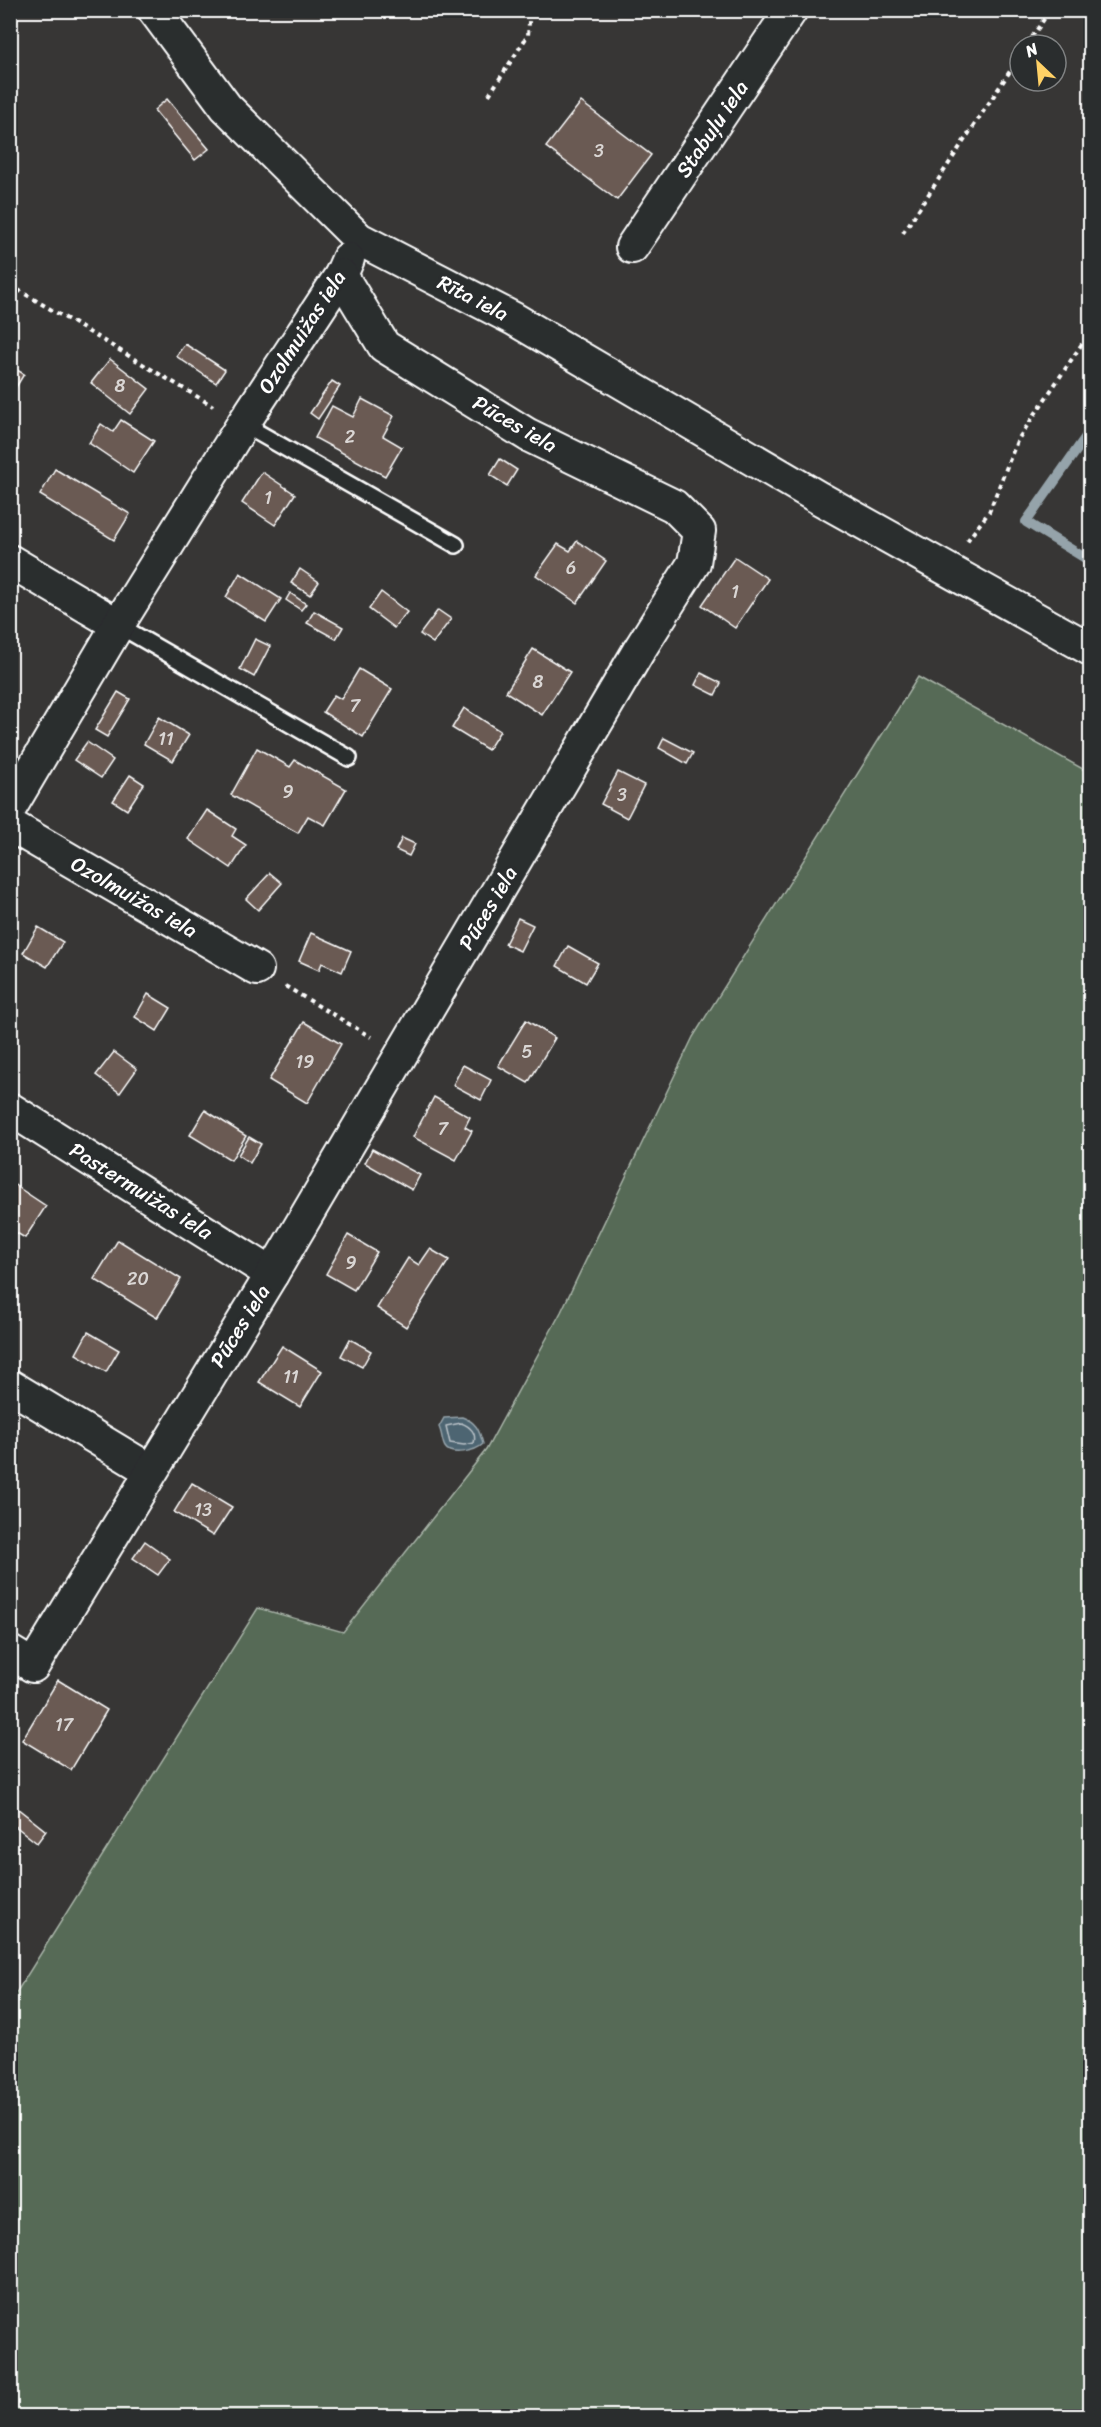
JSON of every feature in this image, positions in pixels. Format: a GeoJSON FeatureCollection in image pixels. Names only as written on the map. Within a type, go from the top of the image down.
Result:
{"type":"FeatureCollection","features":[{"type":"Feature","properties":{"kind":"street","name":"Rīta iela"},"geometry":{"type":"LineString","coordinates":[[154,10],[226,107],[359,238],[514,319],[819,498],[1090,649]]}},
{"type":"Feature","properties":{"kind":"street","name":"Stabuļu iela"},"geometry":{"type":"LineString","coordinates":[[632,247],[791,10]]}},
{"type":"Feature","properties":{"kind":"street","name":"Ozolmuižas iela"},"geometry":{"type":"LineString","coordinates":[[10,808],[118,625],[243,424],[341,275],[359,238]]}},
{"type":"Feature","properties":{"kind":"street","name":"Pūces iela"},"geometry":{"type":"LineString","coordinates":[[22,1659],[151,1471],[272,1274],[638,652],[694,563],[699,531],[674,506],[528,435],[384,345],[341,275]]}},
{"type":"Feature","properties":{"kind":"street"},"geometry":{"type":"LineString","coordinates":[[10,561],[118,625]]}},
{"type":"Feature","properties":{"kind":"street","name":"Ozolmuižas iela"},"geometry":{"type":"LineString","coordinates":[[10,825],[257,969]]}},
{"type":"Feature","properties":{"kind":"street","name":"Pastermuižas iela"},"geometry":{"type":"LineString","coordinates":[[10,1109],[272,1274]]}},
{"type":"Feature","properties":{"kind":"street"},"geometry":{"type":"LineString","coordinates":[[10,1386],[151,1471]]}},
{"type":"Feature","properties":{"kind":"lane"},"geometry":{"type":"LineString","coordinates":[[243,424],[456,545]]}},
{"type":"Feature","properties":{"kind":"lane"},"geometry":{"type":"LineString","coordinates":[[118,625],[349,758]]}},
{"type":"Feature","properties":{"kind":"path"},"geometry":{"type":"LineString","coordinates":[[1035,33],[1050,10]]}},
{"type":"Feature","properties":{"kind":"path"},"geometry":{"type":"LineString","coordinates":[[489,95],[528,35],[529,11]]}},
{"type":"Feature","properties":{"kind":"path"},"geometry":{"type":"LineString","coordinates":[[903,233],[1008,74]]}},
{"type":"Feature","properties":{"kind":"path"},"geometry":{"type":"LineString","coordinates":[[10,285],[243,424]]}},
{"type":"Feature","properties":{"kind":"path"},"geometry":{"type":"LineString","coordinates":[[946,568],[989,512],[1017,441],[1090,332]]}},
{"type":"Feature","properties":{"kind":"path"},"geometry":{"type":"LineString","coordinates":[[257,969],[400,1054]]}},
{"type":"Feature","properties":{"kind":"green space"},"geometry":{"type":"Polygon","coordinates":[[[918,677],[1090,773],[1090,2416],[11,2416],[11,2001],[258,1608],[343,1632],[486,1450],[561,1312],[693,1037],[918,677]]]}},
{"type":"Feature","properties":{"kind":"water"},"geometry":{"type":"Polygon","coordinates":[[[462,1417],[471,1421],[476,1427],[483,1444],[469,1451],[452,1452],[445,1447],[439,1427],[444,1418],[462,1417]]]}},
{"type":"Feature","properties":{"kind":"building"},"geometry":{"type":"Polygon","coordinates":[[[167,99],[209,149],[195,160],[154,110],[167,99]]]}},
{"type":"Feature","properties":{"kind":"building"},"geometry":{"type":"Polygon","coordinates":[[[581,102],[651,155],[617,200],[546,147],[581,102]]]}},
{"type":"Feature","properties":{"kind":"building"},"geometry":{"type":"Polygon","coordinates":[[[185,344],[225,370],[216,383],[176,356],[185,344]]]}},
{"type":"Feature","properties":{"kind":"building"},"geometry":{"type":"Polygon","coordinates":[[[110,359],[149,389],[130,414],[91,383],[110,359]]]}},
{"type":"Feature","properties":{"kind":"building"},"geometry":{"type":"Polygon","coordinates":[[[10,366],[24,374],[10,397],[10,366]]]}},
{"type":"Feature","properties":{"kind":"building"},"geometry":{"type":"Polygon","coordinates":[[[332,381],[340,386],[318,419],[310,413],[332,381]]]}},
{"type":"Feature","properties":{"kind":"building"},"geometry":{"type":"Polygon","coordinates":[[[362,399],[394,416],[383,436],[402,447],[385,476],[315,438],[332,406],[353,417],[362,399]]]}},
{"type":"Feature","properties":{"kind":"building"},"geometry":{"type":"Polygon","coordinates":[[[121,420],[154,441],[133,473],[89,443],[101,424],[113,432],[121,420]]]}},
{"type":"Feature","properties":{"kind":"building"},"geometry":{"type":"Polygon","coordinates":[[[500,459],[517,470],[507,486],[490,475],[500,459]]]}},
{"type":"Feature","properties":{"kind":"building"},"geometry":{"type":"Polygon","coordinates":[[[55,469],[130,514],[114,540],[40,495],[55,469]]]}},
{"type":"Feature","properties":{"kind":"building"},"geometry":{"type":"Polygon","coordinates":[[[262,472],[295,494],[275,525],[242,503],[262,472]]]}},
{"type":"Feature","properties":{"kind":"building"},"geometry":{"type":"Polygon","coordinates":[[[577,541],[606,561],[577,603],[536,575],[558,544],[570,551],[577,541]]]}},
{"type":"Feature","properties":{"kind":"building"},"geometry":{"type":"Polygon","coordinates":[[[735,557],[768,579],[735,628],[702,605],[735,557]]]}},
{"type":"Feature","properties":{"kind":"building"},"geometry":{"type":"Polygon","coordinates":[[[300,569],[319,582],[310,595],[291,583],[300,569]]]}},
{"type":"Feature","properties":{"kind":"building"},"geometry":{"type":"Polygon","coordinates":[[[240,573],[281,599],[266,622],[226,597],[240,573]]]}},
{"type":"Feature","properties":{"kind":"building"},"geometry":{"type":"Polygon","coordinates":[[[381,592],[407,612],[394,628],[369,609],[381,592]]]}},
{"type":"Feature","properties":{"kind":"building"},"geometry":{"type":"Polygon","coordinates":[[[290,593],[306,604],[301,610],[286,600],[290,593]]]}},
{"type":"Feature","properties":{"kind":"building"},"geometry":{"type":"Polygon","coordinates":[[[438,610],[451,619],[433,643],[420,634],[438,610]]]}},
{"type":"Feature","properties":{"kind":"building"},"geometry":{"type":"Polygon","coordinates":[[[314,611],[343,627],[336,639],[307,623],[314,611]]]}},
{"type":"Feature","properties":{"kind":"building"},"geometry":{"type":"Polygon","coordinates":[[[255,639],[270,646],[254,677],[240,669],[255,639]]]}},
{"type":"Feature","properties":{"kind":"building"},"geometry":{"type":"Polygon","coordinates":[[[533,649],[570,672],[542,715],[506,692],[533,649]]]}},
{"type":"Feature","properties":{"kind":"building"},"geometry":{"type":"Polygon","coordinates":[[[359,669],[392,689],[363,737],[323,712],[334,695],[341,699],[359,669]]]}},
{"type":"Feature","properties":{"kind":"building"},"geometry":{"type":"Polygon","coordinates":[[[701,673],[721,683],[715,695],[695,685],[701,673]]]}},
{"type":"Feature","properties":{"kind":"building"},"geometry":{"type":"Polygon","coordinates":[[[118,692],[130,699],[107,737],[95,730],[118,692]]]}},
{"type":"Feature","properties":{"kind":"building"},"geometry":{"type":"Polygon","coordinates":[[[464,708],[500,731],[488,750],[452,728],[464,708]]]}},
{"type":"Feature","properties":{"kind":"building"},"geometry":{"type":"Polygon","coordinates":[[[159,717],[189,735],[173,761],[144,744],[159,717]]]}},
{"type":"Feature","properties":{"kind":"building"},"geometry":{"type":"Polygon","coordinates":[[[664,738],[693,753],[687,764],[659,748],[664,738]]]}},
{"type":"Feature","properties":{"kind":"building"},"geometry":{"type":"Polygon","coordinates":[[[87,742],[113,760],[101,778],[74,760],[87,742]]]}},
{"type":"Feature","properties":{"kind":"building"},"geometry":{"type":"Polygon","coordinates":[[[257,748],[290,767],[295,760],[346,789],[325,825],[308,816],[298,833],[231,795],[257,748]]]}},
{"type":"Feature","properties":{"kind":"building"},"geometry":{"type":"Polygon","coordinates":[[[618,772],[644,785],[627,818],[601,804],[618,772]]]}},
{"type":"Feature","properties":{"kind":"building"},"geometry":{"type":"Polygon","coordinates":[[[130,775],[144,784],[127,810],[113,801],[130,775]]]}},
{"type":"Feature","properties":{"kind":"building"},"geometry":{"type":"Polygon","coordinates":[[[207,810],[236,829],[232,836],[246,845],[231,868],[188,839],[207,810]]]}},
{"type":"Feature","properties":{"kind":"building"},"geometry":{"type":"Polygon","coordinates":[[[402,838],[415,844],[409,856],[396,850],[402,838]]]}},
{"type":"Feature","properties":{"kind":"building"},"geometry":{"type":"Polygon","coordinates":[[[270,873],[282,883],[258,910],[246,899],[270,873]]]}},
{"type":"Feature","properties":{"kind":"building"},"geometry":{"type":"Polygon","coordinates":[[[518,918],[533,925],[520,951],[505,944],[518,918]]]}},
{"type":"Feature","properties":{"kind":"building"},"geometry":{"type":"Polygon","coordinates":[[[38,927],[63,942],[47,967],[23,953],[38,927]]]}},
{"type":"Feature","properties":{"kind":"building"},"geometry":{"type":"Polygon","coordinates":[[[311,933],[351,951],[342,972],[322,963],[319,970],[299,961],[311,933]]]}},
{"type":"Feature","properties":{"kind":"building"},"geometry":{"type":"Polygon","coordinates":[[[568,946],[598,963],[586,983],[557,966],[568,946]]]}},
{"type":"Feature","properties":{"kind":"building"},"geometry":{"type":"Polygon","coordinates":[[[148,994],[171,1008],[157,1031],[135,1017],[148,994]]]}},
{"type":"Feature","properties":{"kind":"building"},"geometry":{"type":"Polygon","coordinates":[[[526,1020],[555,1038],[528,1083],[498,1066],[526,1020]]]}},
{"type":"Feature","properties":{"kind":"building"},"geometry":{"type":"Polygon","coordinates":[[[304,1022],[341,1044],[307,1103],[269,1080],[304,1022]]]}},
{"type":"Feature","properties":{"kind":"building"},"geometry":{"type":"Polygon","coordinates":[[[114,1052],[137,1069],[120,1093],[96,1075],[114,1052]]]}},
{"type":"Feature","properties":{"kind":"building"},"geometry":{"type":"Polygon","coordinates":[[[463,1065],[491,1080],[481,1100],[453,1085],[463,1065]]]}},
{"type":"Feature","properties":{"kind":"building"},"geometry":{"type":"Polygon","coordinates":[[[434,1097],[470,1117],[465,1127],[472,1131],[456,1160],[413,1137],[434,1097]]]}},
{"type":"Feature","properties":{"kind":"building"},"geometry":{"type":"Polygon","coordinates":[[[205,1110],[246,1136],[231,1160],[190,1135],[205,1110]]]}},
{"type":"Feature","properties":{"kind":"building"},"geometry":{"type":"Polygon","coordinates":[[[249,1137],[261,1144],[250,1163],[238,1155],[249,1137]]]}},
{"type":"Feature","properties":{"kind":"building"},"geometry":{"type":"Polygon","coordinates":[[[372,1149],[420,1175],[412,1190],[365,1163],[372,1149]]]}},
{"type":"Feature","properties":{"kind":"building"},"geometry":{"type":"Polygon","coordinates":[[[13,1184],[46,1206],[25,1238],[10,1229],[10,1187],[13,1184]]]}},
{"type":"Feature","properties":{"kind":"building"},"geometry":{"type":"Polygon","coordinates":[[[348,1235],[377,1252],[354,1290],[326,1274],[348,1235]]]}},
{"type":"Feature","properties":{"kind":"building"},"geometry":{"type":"Polygon","coordinates":[[[118,1240],[181,1279],[157,1318],[94,1279],[118,1240]]]}},
{"type":"Feature","properties":{"kind":"building"},"geometry":{"type":"Polygon","coordinates":[[[430,1249],[449,1260],[406,1327],[377,1308],[408,1258],[419,1265],[430,1249]]]}},
{"type":"Feature","properties":{"kind":"building"},"geometry":{"type":"Polygon","coordinates":[[[88,1332],[119,1350],[106,1372],[76,1354],[88,1332]]]}},
{"type":"Feature","properties":{"kind":"building"},"geometry":{"type":"Polygon","coordinates":[[[350,1339],[371,1351],[362,1367],[341,1356],[350,1339]]]}},
{"type":"Feature","properties":{"kind":"building"},"geometry":{"type":"Polygon","coordinates":[[[282,1346],[322,1371],[300,1407],[259,1382],[282,1346]]]}},
{"type":"Feature","properties":{"kind":"building"},"geometry":{"type":"Polygon","coordinates":[[[192,1483],[232,1507],[213,1536],[174,1512],[192,1483]]]}},
{"type":"Feature","properties":{"kind":"building"},"geometry":{"type":"Polygon","coordinates":[[[145,1541],[170,1559],[158,1575],[133,1558],[145,1541]]]}},
{"type":"Feature","properties":{"kind":"building"},"geometry":{"type":"Polygon","coordinates":[[[58,1680],[107,1710],[71,1770],[22,1740],[58,1680]]]}},
{"type":"Feature","properties":{"kind":"building"},"geometry":{"type":"Polygon","coordinates":[[[12,1804],[46,1831],[37,1843],[10,1822],[12,1804]]]}},
{"type":"Feature","properties":{"kind":"waterway"},"geometry":{"type":"LineString","coordinates":[[1090,431],[1026,522],[1090,561]]}}]}
